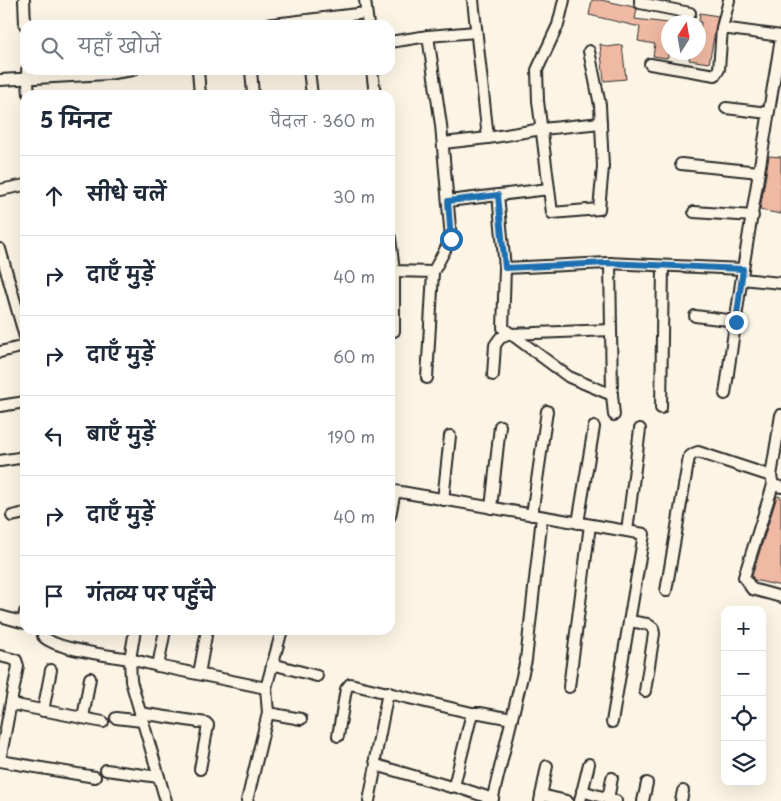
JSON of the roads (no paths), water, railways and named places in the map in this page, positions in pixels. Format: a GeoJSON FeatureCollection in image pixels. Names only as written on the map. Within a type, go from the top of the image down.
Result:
{"type":"FeatureCollection","features":[{"type":"Feature","properties":{"kind":"street"},"geometry":{"type":"LineString","coordinates":[[24,0],[25,20]]}},
{"type":"Feature","properties":{"kind":"street"},"geometry":{"type":"LineString","coordinates":[[365,0],[367,20]]}},
{"type":"Feature","properties":{"kind":"street"},"geometry":{"type":"LineString","coordinates":[[473,0],[488,138]]}},
{"type":"Feature","properties":{"kind":"street"},"geometry":{"type":"LineString","coordinates":[[564,0],[558,25],[537,70],[552,212],[599,209],[603,167],[600,106],[589,51]]}},
{"type":"Feature","properties":{"kind":"street"},"geometry":{"type":"LineString","coordinates":[[640,0],[640,3],[690,13]]}},
{"type":"Feature","properties":{"kind":"street"},"geometry":{"type":"LineString","coordinates":[[650,64],[715,75],[719,69],[722,28],[729,0]]}},
{"type":"Feature","properties":{"kind":"street"},"geometry":{"type":"LineString","coordinates":[[322,20],[366,13]]}},
{"type":"Feature","properties":{"kind":"street"},"geometry":{"type":"LineString","coordinates":[[722,28],[781,37],[758,172],[753,216],[725,394]]}},
{"type":"Feature","properties":{"kind":"street"},"geometry":{"type":"LineString","coordinates":[[395,41],[476,32]]}},
{"type":"Feature","properties":{"kind":"street"},"geometry":{"type":"LineString","coordinates":[[427,378],[434,272],[451,239],[442,142],[428,36]]}},
{"type":"Feature","properties":{"kind":"street"},"geometry":{"type":"LineString","coordinates":[[0,80],[22,75]]}},
{"type":"Feature","properties":{"kind":"street"},"geometry":{"type":"LineString","coordinates":[[27,75],[29,90]]}},
{"type":"Feature","properties":{"kind":"street"},"geometry":{"type":"LineString","coordinates":[[198,75],[200,90]]}},
{"type":"Feature","properties":{"kind":"street"},"geometry":{"type":"LineString","coordinates":[[251,75],[253,90]]}},
{"type":"Feature","properties":{"kind":"street"},"geometry":{"type":"LineString","coordinates":[[310,75],[311,90]]}},
{"type":"Feature","properties":{"kind":"street"},"geometry":{"type":"LineString","coordinates":[[373,75],[374,90]]}},
{"type":"Feature","properties":{"kind":"street"},"geometry":{"type":"LineString","coordinates":[[726,108],[768,113]]}},
{"type":"Feature","properties":{"kind":"street"},"geometry":{"type":"LineString","coordinates":[[442,142],[601,123]]}},
{"type":"Feature","properties":{"kind":"street"},"geometry":{"type":"LineString","coordinates":[[681,164],[758,172]]}},
{"type":"Feature","properties":{"kind":"street"},"geometry":{"type":"LineString","coordinates":[[0,190],[20,186]]}},
{"type":"Feature","properties":{"kind":"street"},"geometry":{"type":"LineString","coordinates":[[448,201],[549,189]]}},
{"type":"Feature","properties":{"kind":"street"},"geometry":{"type":"LineString","coordinates":[[498,195],[505,268],[503,328],[569,377],[612,395]]}},
{"type":"Feature","properties":{"kind":"street"},"geometry":{"type":"LineString","coordinates":[[694,212],[753,216]]}},
{"type":"Feature","properties":{"kind":"street"},"geometry":{"type":"LineString","coordinates":[[0,249],[20,319]]}},
{"type":"Feature","properties":{"kind":"street"},"geometry":{"type":"LineString","coordinates":[[505,268],[610,263],[743,274],[781,283]]}},
{"type":"Feature","properties":{"kind":"street"},"geometry":{"type":"LineString","coordinates":[[610,263],[614,414]]}},
{"type":"Feature","properties":{"kind":"street"},"geometry":{"type":"LineString","coordinates":[[661,408],[663,266]]}},
{"type":"Feature","properties":{"kind":"street"},"geometry":{"type":"LineString","coordinates":[[395,271],[434,272]]}},
{"type":"Feature","properties":{"kind":"street"},"geometry":{"type":"LineString","coordinates":[[695,316],[736,322]]}},
{"type":"Feature","properties":{"kind":"street"},"geometry":{"type":"LineString","coordinates":[[493,375],[495,345],[500,338],[510,334],[611,330]]}},
{"type":"Feature","properties":{"kind":"street"},"geometry":{"type":"LineString","coordinates":[[0,352],[20,347]]}},
{"type":"Feature","properties":{"kind":"street"},"geometry":{"type":"LineString","coordinates":[[0,406],[20,403]]}},
{"type":"Feature","properties":{"kind":"street"},"geometry":{"type":"LineString","coordinates":[[376,765],[451,787],[454,786],[492,800],[526,660],[547,411]]}},
{"type":"Feature","properties":{"kind":"street"},"geometry":{"type":"LineString","coordinates":[[781,415],[775,483],[744,576],[752,589],[781,597]]}},
{"type":"Feature","properties":{"kind":"street"},"geometry":{"type":"LineString","coordinates":[[491,508],[500,426]]}},
{"type":"Feature","properties":{"kind":"street"},"geometry":{"type":"LineString","coordinates":[[578,523],[594,428]]}},
{"type":"Feature","properties":{"kind":"street"},"geometry":{"type":"LineString","coordinates":[[627,531],[640,429]]}},
{"type":"Feature","properties":{"kind":"street"},"geometry":{"type":"LineString","coordinates":[[443,500],[450,436]]}},
{"type":"Feature","properties":{"kind":"street"},"geometry":{"type":"LineString","coordinates":[[666,591],[689,457],[698,452],[775,483]]}},
{"type":"Feature","properties":{"kind":"street"},"geometry":{"type":"LineString","coordinates":[[0,461],[20,458]]}},
{"type":"Feature","properties":{"kind":"street"},"geometry":{"type":"LineString","coordinates":[[395,491],[644,534],[612,722]]}},
{"type":"Feature","properties":{"kind":"street"},"geometry":{"type":"LineString","coordinates":[[12,516],[20,514]]}},
{"type":"Feature","properties":{"kind":"street"},"geometry":{"type":"LineString","coordinates":[[569,687],[590,525]]}},
{"type":"Feature","properties":{"kind":"street"},"geometry":{"type":"LineString","coordinates":[[0,616],[20,618]]}},
{"type":"Feature","properties":{"kind":"street"},"geometry":{"type":"LineString","coordinates":[[629,621],[647,624],[652,628],[654,634],[645,691]]}},
{"type":"Feature","properties":{"kind":"street"},"geometry":{"type":"LineString","coordinates":[[43,635],[52,643],[63,647],[130,659],[266,688]]}},
{"type":"Feature","properties":{"kind":"street"},"geometry":{"type":"LineString","coordinates":[[133,635],[130,659],[131,681],[166,801]]}},
{"type":"Feature","properties":{"kind":"street"},"geometry":{"type":"LineString","coordinates":[[158,666],[164,635]]}},
{"type":"Feature","properties":{"kind":"street"},"geometry":{"type":"LineString","coordinates":[[199,674],[206,635]]}},
{"type":"Feature","properties":{"kind":"street"},"geometry":{"type":"LineString","coordinates":[[247,801],[268,713],[266,688],[281,635]]}},
{"type":"Feature","properties":{"kind":"street"},"geometry":{"type":"LineString","coordinates":[[0,656],[16,660],[18,666],[0,760],[95,778]]}},
{"type":"Feature","properties":{"kind":"street"},"geometry":{"type":"LineString","coordinates":[[272,664],[317,676]]}},
{"type":"Feature","properties":{"kind":"street"},"geometry":{"type":"LineString","coordinates":[[43,710],[51,670]]}},
{"type":"Feature","properties":{"kind":"street"},"geometry":{"type":"LineString","coordinates":[[83,718],[90,678]]}},
{"type":"Feature","properties":{"kind":"street"},"geometry":{"type":"LineString","coordinates":[[338,736],[346,689],[350,684],[472,713],[480,712],[512,719]]}},
{"type":"Feature","properties":{"kind":"street"},"geometry":{"type":"LineString","coordinates":[[368,801],[388,692]]}},
{"type":"Feature","properties":{"kind":"street"},"geometry":{"type":"LineString","coordinates":[[11,704],[103,722]]}},
{"type":"Feature","properties":{"kind":"street"},"geometry":{"type":"LineString","coordinates":[[268,713],[301,719]]}},
{"type":"Feature","properties":{"kind":"street"},"geometry":{"type":"LineString","coordinates":[[454,786],[472,713]]}},
{"type":"Feature","properties":{"kind":"street"},"geometry":{"type":"LineString","coordinates":[[116,718],[141,717],[206,723],[208,725],[206,742],[200,769]]}},
{"type":"Feature","properties":{"kind":"street"},"geometry":{"type":"LineString","coordinates":[[589,764],[581,796],[612,800],[612,778]]}},
{"type":"Feature","properties":{"kind":"street"},"geometry":{"type":"LineString","coordinates":[[547,766],[540,798],[567,801]]}},
{"type":"Feature","properties":{"kind":"street"},"geometry":{"type":"LineString","coordinates":[[106,770],[159,777]]}},
{"type":"Feature","properties":{"kind":"street"},"geometry":{"type":"LineString","coordinates":[[643,801],[647,783]]}}]}
